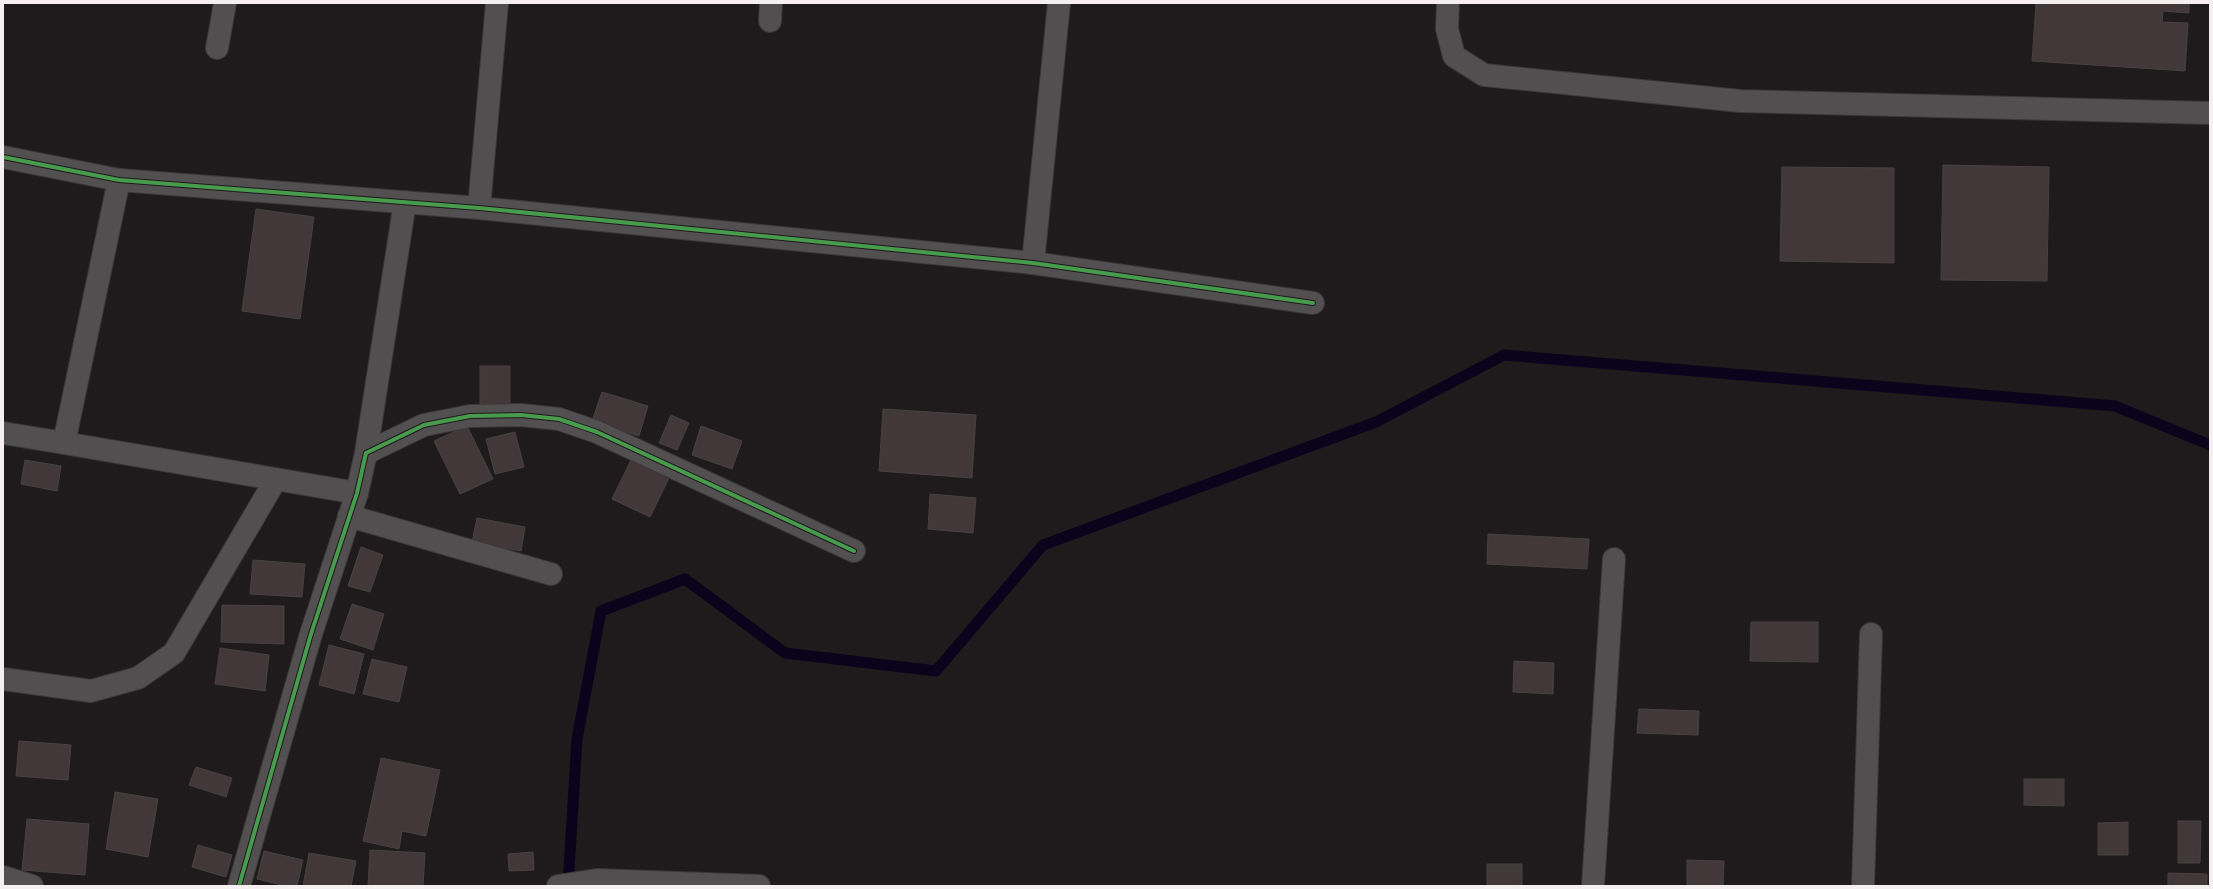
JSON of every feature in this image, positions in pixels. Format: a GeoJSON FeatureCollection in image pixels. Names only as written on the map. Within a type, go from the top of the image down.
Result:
{"type":"FeatureCollection","features":[{"type":"Feature","properties":{"kind":"street"},"geometry":{"type":"LineString","coordinates":[[217,48],[225,3]]}},
{"type":"Feature","properties":{"kind":"street"},"geometry":{"type":"LineString","coordinates":[[479,208],[497,3]]}},
{"type":"Feature","properties":{"kind":"street"},"geometry":{"type":"LineString","coordinates":[[1033,263],[1059,3]]}},
{"type":"Feature","properties":{"kind":"street"},"geometry":{"type":"LineString","coordinates":[[1448,3],[1447,29],[1454,56],[1484,75],[1740,101],[2210,113]]}},
{"type":"Feature","properties":{"kind":"street"},"geometry":{"type":"LineString","coordinates":[[3,157],[119,180],[479,208],[1033,263],[1313,303]]}},
{"type":"Feature","properties":{"kind":"street"},"geometry":{"type":"LineString","coordinates":[[64,443],[119,180]]}},
{"type":"Feature","properties":{"kind":"street"},"geometry":{"type":"LineString","coordinates":[[239,886],[311,634],[357,492],[366,453],[405,202]]}},
{"type":"Feature","properties":{"kind":"street"},"geometry":{"type":"LineString","coordinates":[[366,453],[424,425],[470,416],[521,415],[559,419],[597,432],[854,551]]}},
{"type":"Feature","properties":{"kind":"street"},"geometry":{"type":"LineString","coordinates":[[3,432],[357,492]]}},
{"type":"Feature","properties":{"kind":"street"},"geometry":{"type":"LineString","coordinates":[[3,679],[91,691],[138,678],[174,653],[276,479]]}},
{"type":"Feature","properties":{"kind":"street"},"geometry":{"type":"LineString","coordinates":[[349,516],[551,574]]}},
{"type":"Feature","properties":{"kind":"street"},"geometry":{"type":"LineString","coordinates":[[1593,886],[1614,559]]}},
{"type":"Feature","properties":{"kind":"street"},"geometry":{"type":"LineString","coordinates":[[1864,886],[1871,634]]}},
{"type":"Feature","properties":{"kind":"street"},"geometry":{"type":"LineString","coordinates":[[3,877],[32,886]]}},
{"type":"Feature","properties":{"kind":"street"},"geometry":{"type":"LineString","coordinates":[[558,886],[596,880],[759,886]]}},
{"type":"Feature","properties":{"kind":"building"},"geometry":{"type":"Polygon","coordinates":[[[2036,3],[2189,3],[2189,13],[2163,11],[2162,22],[2188,23],[2185,71],[2032,61],[2036,3]]]}},
{"type":"Feature","properties":{"kind":"building"},"geometry":{"type":"Polygon","coordinates":[[[1943,165],[2049,167],[2047,281],[1941,280],[1943,165]]]}},
{"type":"Feature","properties":{"kind":"building"},"geometry":{"type":"Polygon","coordinates":[[[1782,167],[1894,168],[1894,263],[1780,261],[1782,167]]]}},
{"type":"Feature","properties":{"kind":"building"},"geometry":{"type":"Polygon","coordinates":[[[256,209],[314,217],[300,319],[242,311],[256,209]]]}},
{"type":"Feature","properties":{"kind":"building"},"geometry":{"type":"Polygon","coordinates":[[[480,366],[510,366],[510,404],[480,404],[480,366]]]}},
{"type":"Feature","properties":{"kind":"building"},"geometry":{"type":"Polygon","coordinates":[[[602,392],[648,406],[639,436],[592,421],[602,392]]]}},
{"type":"Feature","properties":{"kind":"building"},"geometry":{"type":"Polygon","coordinates":[[[883,409],[976,415],[972,478],[879,471],[883,409]]]}},
{"type":"Feature","properties":{"kind":"building"},"geometry":{"type":"Polygon","coordinates":[[[671,415],[689,423],[677,450],[659,443],[671,415]]]}},
{"type":"Feature","properties":{"kind":"building"},"geometry":{"type":"Polygon","coordinates":[[[467,426],[493,479],[460,494],[434,441],[467,426]]]}},
{"type":"Feature","properties":{"kind":"building"},"geometry":{"type":"Polygon","coordinates":[[[701,426],[742,441],[732,469],[692,455],[701,426]]]}},
{"type":"Feature","properties":{"kind":"building"},"geometry":{"type":"Polygon","coordinates":[[[515,432],[524,467],[495,474],[486,439],[515,432]]]}},
{"type":"Feature","properties":{"kind":"building"},"geometry":{"type":"Polygon","coordinates":[[[632,458],[670,476],[650,517],[612,499],[632,458]]]}},
{"type":"Feature","properties":{"kind":"building"},"geometry":{"type":"Polygon","coordinates":[[[25,460],[61,466],[57,491],[21,484],[25,460]]]}},
{"type":"Feature","properties":{"kind":"building"},"geometry":{"type":"Polygon","coordinates":[[[930,494],[976,498],[973,533],[928,529],[930,494]]]}},
{"type":"Feature","properties":{"kind":"building"},"geometry":{"type":"Polygon","coordinates":[[[477,518],[525,527],[521,551],[472,542],[477,518]]]}},
{"type":"Feature","properties":{"kind":"building"},"geometry":{"type":"Polygon","coordinates":[[[1488,534],[1589,539],[1587,569],[1487,564],[1488,534]]]}},
{"type":"Feature","properties":{"kind":"building"},"geometry":{"type":"Polygon","coordinates":[[[361,547],[383,555],[370,592],[348,586],[361,547]]]}},
{"type":"Feature","properties":{"kind":"building"},"geometry":{"type":"Polygon","coordinates":[[[253,560],[305,564],[302,597],[250,594],[253,560]]]}},
{"type":"Feature","properties":{"kind":"building"},"geometry":{"type":"Polygon","coordinates":[[[352,604],[384,614],[373,650],[340,639],[352,604]]]}},
{"type":"Feature","properties":{"kind":"building"},"geometry":{"type":"Polygon","coordinates":[[[222,605],[284,606],[284,644],[221,642],[222,605]]]}},
{"type":"Feature","properties":{"kind":"building"},"geometry":{"type":"Polygon","coordinates":[[[1751,622],[1818,622],[1818,662],[1750,661],[1751,622]]]}},
{"type":"Feature","properties":{"kind":"building"},"geometry":{"type":"Polygon","coordinates":[[[329,645],[364,654],[354,694],[319,685],[329,645]]]}},
{"type":"Feature","properties":{"kind":"building"},"geometry":{"type":"Polygon","coordinates":[[[220,648],[269,655],[265,691],[215,684],[220,648]]]}},
{"type":"Feature","properties":{"kind":"building"},"geometry":{"type":"Polygon","coordinates":[[[372,659],[407,667],[399,702],[363,694],[372,659]]]}},
{"type":"Feature","properties":{"kind":"building"},"geometry":{"type":"Polygon","coordinates":[[[1514,661],[1554,663],[1553,694],[1513,692],[1514,661]]]}},
{"type":"Feature","properties":{"kind":"building"},"geometry":{"type":"Polygon","coordinates":[[[1639,709],[1699,711],[1698,735],[1637,733],[1639,709]]]}},
{"type":"Feature","properties":{"kind":"building"},"geometry":{"type":"Polygon","coordinates":[[[19,741],[71,745],[68,780],[16,776],[19,741]]]}},
{"type":"Feature","properties":{"kind":"building"},"geometry":{"type":"Polygon","coordinates":[[[381,758],[440,770],[426,836],[402,831],[399,849],[363,841],[381,758]]]}},
{"type":"Feature","properties":{"kind":"building"},"geometry":{"type":"Polygon","coordinates":[[[196,767],[232,778],[226,797],[189,785],[196,767]]]}},
{"type":"Feature","properties":{"kind":"building"},"geometry":{"type":"Polygon","coordinates":[[[2024,779],[2064,779],[2064,806],[2024,805],[2024,779]]]}},
{"type":"Feature","properties":{"kind":"building"},"geometry":{"type":"Polygon","coordinates":[[[115,792],[158,799],[148,857],[106,849],[115,792]]]}},
{"type":"Feature","properties":{"kind":"building"},"geometry":{"type":"Polygon","coordinates":[[[27,819],[89,824],[85,875],[22,870],[27,819]]]}},
{"type":"Feature","properties":{"kind":"building"},"geometry":{"type":"Polygon","coordinates":[[[2178,821],[2201,821],[2200,863],[2178,863],[2178,821]]]}},
{"type":"Feature","properties":{"kind":"building"},"geometry":{"type":"Polygon","coordinates":[[[2128,822],[2128,855],[2098,855],[2098,823],[2128,822]]]}},
{"type":"Feature","properties":{"kind":"building"},"geometry":{"type":"Polygon","coordinates":[[[198,845],[232,855],[226,877],[192,867],[198,845]]]}},
{"type":"Feature","properties":{"kind":"building"},"geometry":{"type":"Polygon","coordinates":[[[370,850],[425,853],[423,886],[368,886],[370,850]]]}},
{"type":"Feature","properties":{"kind":"building"},"geometry":{"type":"Polygon","coordinates":[[[264,851],[303,860],[297,886],[286,886],[257,879],[264,851]]]}},
{"type":"Feature","properties":{"kind":"building"},"geometry":{"type":"Polygon","coordinates":[[[533,852],[534,870],[509,871],[508,854],[533,852]]]}},
{"type":"Feature","properties":{"kind":"building"},"geometry":{"type":"Polygon","coordinates":[[[309,853],[356,861],[351,886],[303,886],[309,853]]]}},
{"type":"Feature","properties":{"kind":"building"},"geometry":{"type":"Polygon","coordinates":[[[1687,860],[1724,861],[1723,886],[1687,886],[1687,860]]]}},
{"type":"Feature","properties":{"kind":"building"},"geometry":{"type":"Polygon","coordinates":[[[1487,864],[1522,864],[1522,885],[1487,886],[1487,864]]]}},
{"type":"Feature","properties":{"kind":"building"},"geometry":{"type":"Polygon","coordinates":[[[2168,873],[2207,874],[2207,886],[2168,886],[2168,873]]]}},
{"type":"Feature","properties":{"kind":"waterway"},"geometry":{"type":"LineString","coordinates":[[568,886],[577,739],[601,611],[685,579],[785,653],[936,671],[1043,545],[1376,422],[1504,355],[2115,406],[2210,445]]}},
{"type":"Feature","properties":{"kind":"cycle path"},"geometry":{"type":"LineString","coordinates":[[3,157],[119,180],[479,208],[1033,263],[1313,303]]}},
{"type":"Feature","properties":{"kind":"cycle path"},"geometry":{"type":"LineString","coordinates":[[239,886],[311,634],[357,493],[366,453],[424,425],[470,416],[521,415],[559,419],[597,432],[854,551]]}}]}
